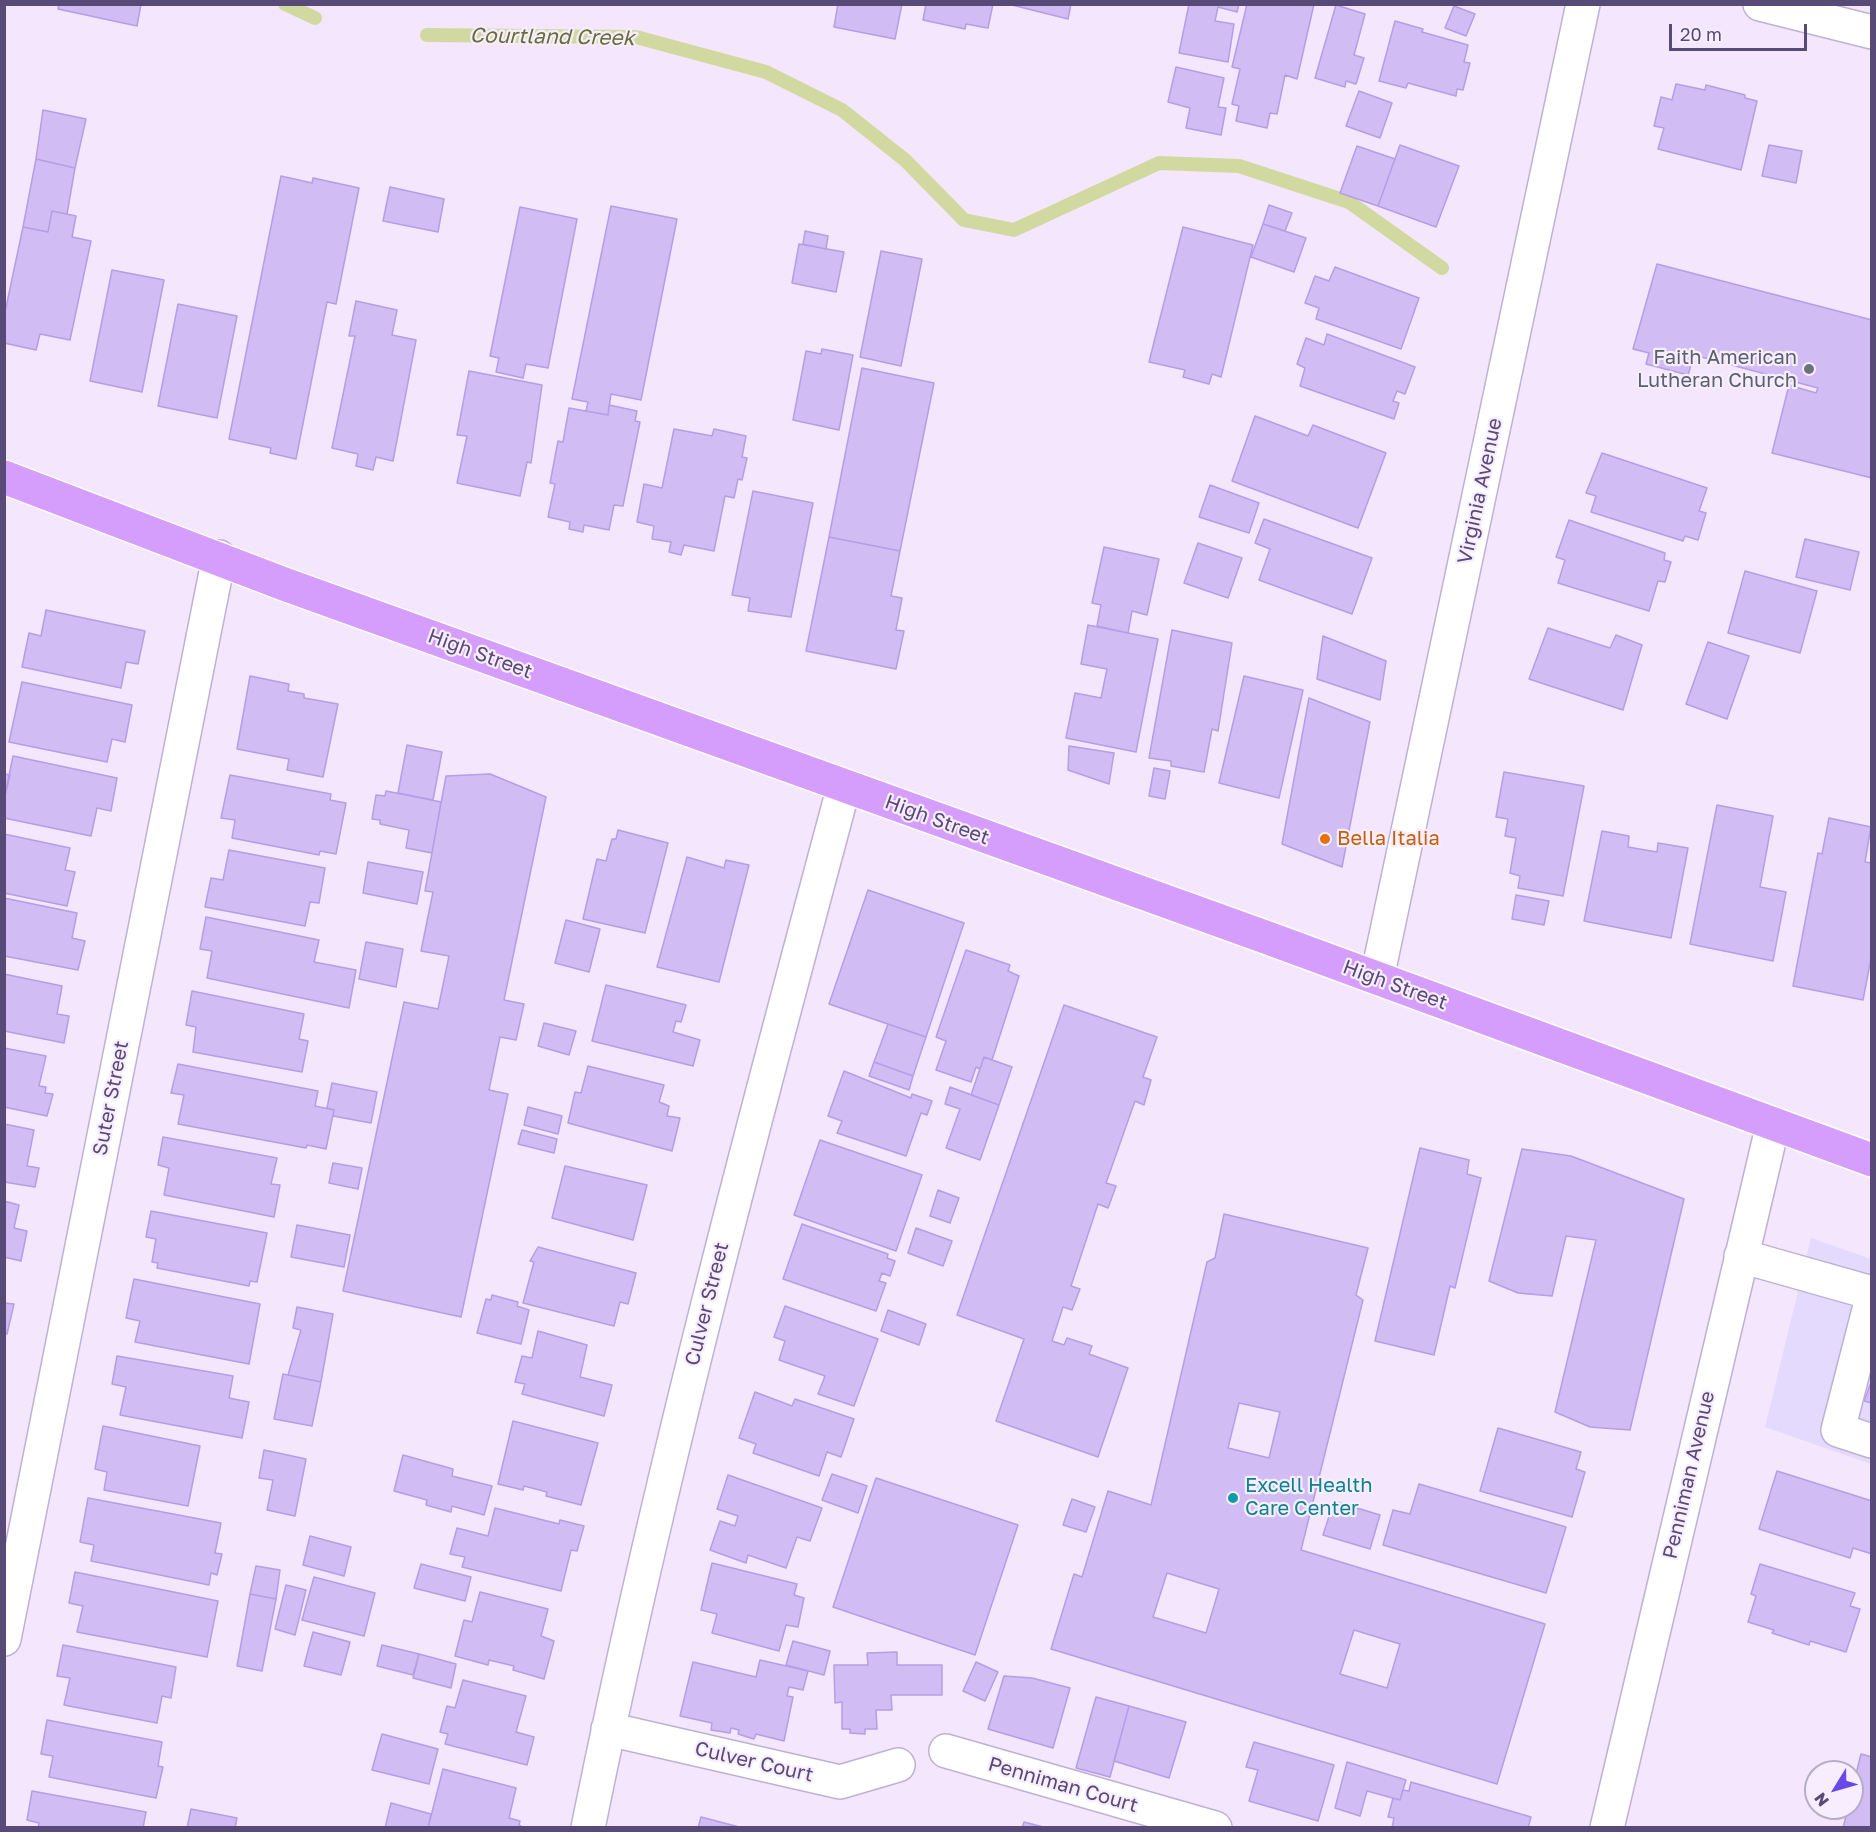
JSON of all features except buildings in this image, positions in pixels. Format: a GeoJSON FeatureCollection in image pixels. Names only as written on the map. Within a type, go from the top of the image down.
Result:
{"type":"FeatureCollection","features":[{"type":"Feature","properties":{"kind":"main road","name":"High Street"},"geometry":{"type":"LineString","coordinates":[[4,477],[219,557],[284,584],[1377,978],[1872,1160]]}},
{"type":"Feature","properties":{"kind":"street","name":"Virginia Avenue"},"geometry":{"type":"LineString","coordinates":[[1377,978],[1582,4]]}},
{"type":"Feature","properties":{"kind":"street"},"geometry":{"type":"LineString","coordinates":[[1760,4],[1872,32]]}},
{"type":"Feature","properties":{"kind":"street","name":"Suter Street"},"geometry":{"type":"LineString","coordinates":[[4,1639],[219,557]]}},
{"type":"Feature","properties":{"kind":"street","name":"Culver Street"},"geometry":{"type":"LineString","coordinates":[[588,1827],[661,1487],[721,1245],[844,786]]}},
{"type":"Feature","properties":{"kind":"street","name":"Penniman Avenue"},"geometry":{"type":"LineString","coordinates":[[1607,1827],[1773,1124]]}},
{"type":"Feature","properties":{"kind":"street"},"geometry":{"type":"LineString","coordinates":[[1741,1256],[1872,1293]]}},
{"type":"Feature","properties":{"kind":"street"},"geometry":{"type":"LineString","coordinates":[[1872,1298],[1838,1430],[1872,1441]]}},
{"type":"Feature","properties":{"kind":"street","name":"Culver Court"},"geometry":{"type":"LineString","coordinates":[[608,1728],[840,1782],[898,1764]]}},
{"type":"Feature","properties":{"kind":"street","name":"Penniman Court"},"geometry":{"type":"LineString","coordinates":[[946,1751],[1215,1827]]}},
{"type":"Feature","properties":{"kind":"shaded area"},"geometry":{"type":"Polygon","coordinates":[[[1811,1238],[1871,1259],[1871,1464],[1765,1427],[1811,1238]]]}},
{"type":"Feature","properties":{"kind":"waterway","name":"Courtland Creek"},"geometry":{"type":"LineString","coordinates":[[285,4],[315,18]]}},
{"type":"Feature","properties":{"kind":"waterway","name":"Courtland Creek"},"geometry":{"type":"LineString","coordinates":[[427,35],[636,37],[766,72],[842,110],[905,160],[964,220],[1014,230],[1159,163],[1239,166],[1349,202],[1442,268]]}},
{"type":"Feature","properties":{"kind":"place","name":"Faith American Lutheran Church"},"geometry":{"type":"Point","coordinates":[1809,369]}},
{"type":"Feature","properties":{"kind":"place","name":"Bella Italia"},"geometry":{"type":"Point","coordinates":[1325,839]}},
{"type":"Feature","properties":{"kind":"place","name":"Excell Health Care Center"},"geometry":{"type":"Point","coordinates":[1233,1498]}}]}
